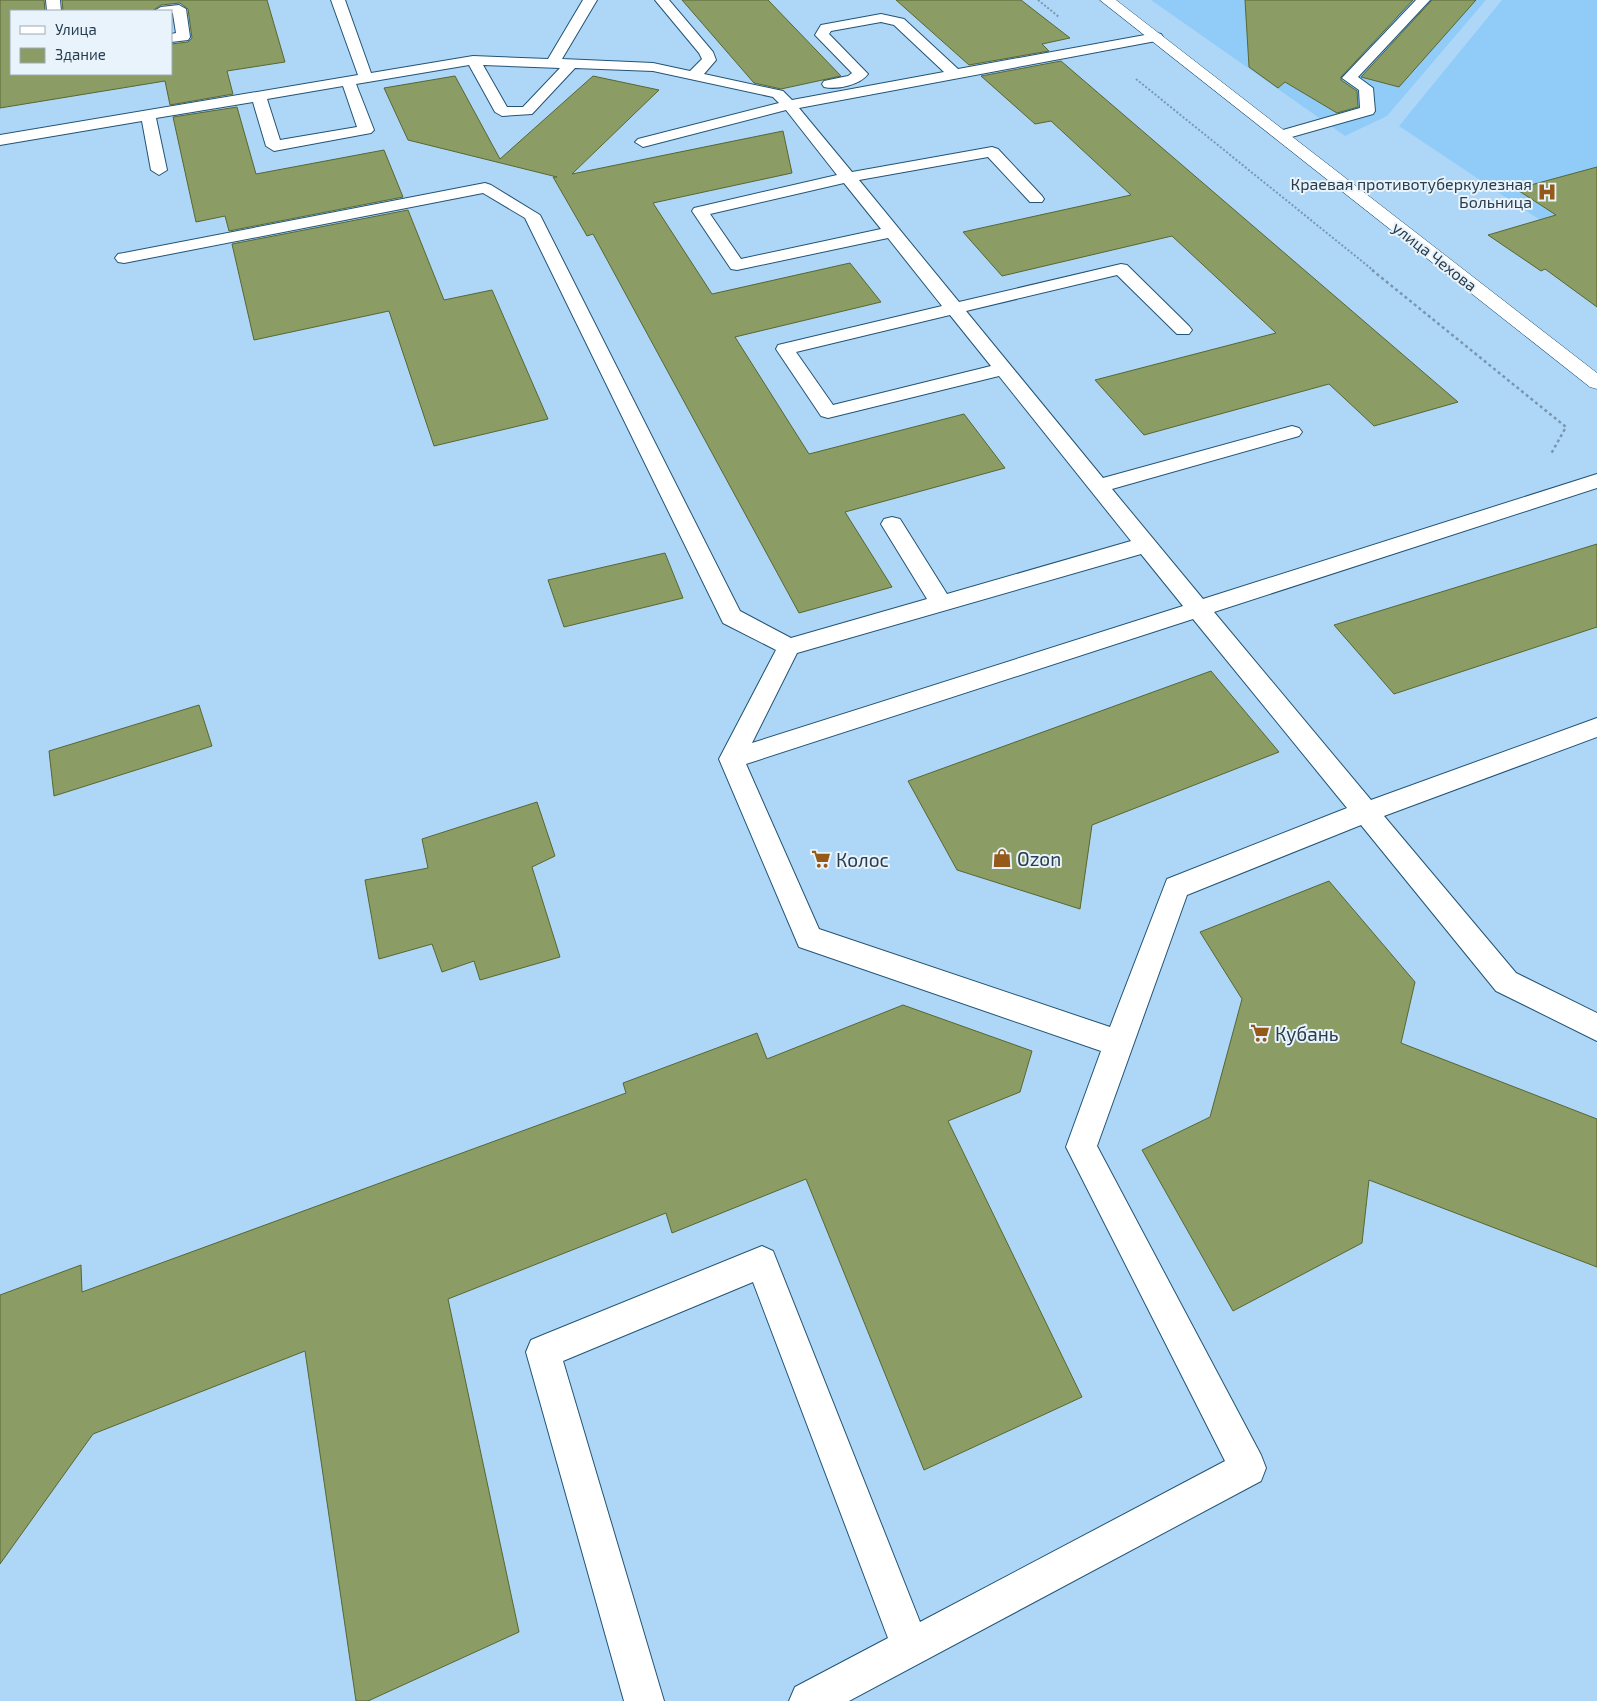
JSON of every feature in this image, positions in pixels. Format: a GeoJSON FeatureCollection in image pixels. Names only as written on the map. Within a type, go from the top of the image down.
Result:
{"type":"FeatureCollection","features":[{"type":"Feature","properties":{"kind":"street","name":"улица Чехова"},"geometry":{"type":"LineString","coordinates":[[1107,0],[1597,383]]}},
{"type":"Feature","properties":{"kind":"lane"},"geometry":{"type":"LineString","coordinates":[[338,0],[366,78]]}},
{"type":"Feature","properties":{"kind":"lane"},"geometry":{"type":"LineString","coordinates":[[553,62],[590,0]]}},
{"type":"Feature","properties":{"kind":"lane"},"geometry":{"type":"LineString","coordinates":[[662,0],[706,52],[709,60],[694,75]]}},
{"type":"Feature","properties":{"kind":"lane"},"geometry":{"type":"LineString","coordinates":[[1281,135],[1368,111],[1366,88],[1349,78],[1423,0]]}},
{"type":"Feature","properties":{"kind":"lane"},"geometry":{"type":"LineString","coordinates":[[167,10],[178,8],[183,37],[172,38]]}},
{"type":"Feature","properties":{"kind":"lane"},"geometry":{"type":"LineString","coordinates":[[643,142],[852,80],[861,74],[822,35],[826,28],[881,18],[899,22],[955,74]]}},
{"type":"Feature","properties":{"kind":"lane"},"geometry":{"type":"LineString","coordinates":[[0,140],[472,60],[653,66],[783,99],[955,74],[1156,37]]}},
{"type":"Feature","properties":{"kind":"lane"},"geometry":{"type":"LineString","coordinates":[[472,60],[502,112],[527,111],[572,63]]}},
{"type":"Feature","properties":{"kind":"lane"},"geometry":{"type":"LineString","coordinates":[[259,96],[274,146],[366,130],[348,81]]}},
{"type":"Feature","properties":{"kind":"lane"},"geometry":{"type":"LineString","coordinates":[[783,99],[1198,609],[1506,982],[1597,1028]]}},
{"type":"Feature","properties":{"kind":"lane"},"geometry":{"type":"LineString","coordinates":[[148,114],[159,170]]}},
{"type":"Feature","properties":{"kind":"lane"},"geometry":{"type":"LineString","coordinates":[[891,232],[737,265],[700,211],[846,178],[992,152],[1036,199]]}},
{"type":"Feature","properties":{"kind":"lane"},"geometry":{"type":"LineString","coordinates":[[124,258],[486,188],[532,215],[731,617],[789,647],[1146,544]]}},
{"type":"Feature","properties":{"kind":"lane"},"geometry":{"type":"LineString","coordinates":[[1004,369],[828,412],[785,349],[1121,269],[1183,330]]}},
{"type":"Feature","properties":{"kind":"lane"},"geometry":{"type":"LineString","coordinates":[[1099,486],[1292,432]]}},
{"type":"Feature","properties":{"kind":"lane"},"geometry":{"type":"LineString","coordinates":[[731,760],[1591,483]]}},
{"type":"Feature","properties":{"kind":"lane"},"geometry":{"type":"LineString","coordinates":[[892,524],[942,604]]}},
{"type":"Feature","properties":{"kind":"lane"},"geometry":{"type":"LineString","coordinates":[[731,760],[789,647]]}},
{"type":"Feature","properties":{"kind":"lane"},"geometry":{"type":"LineString","coordinates":[[809,1701],[1248,1468],[1081,1147],[1176,887],[1366,812],[1597,727]]}},
{"type":"Feature","properties":{"kind":"lane"},"geometry":{"type":"LineString","coordinates":[[731,760],[809,938],[1119,1044]]}},
{"type":"Feature","properties":{"kind":"lane"},"geometry":{"type":"LineString","coordinates":[[644,1701],[543,1352],[762,1262],[910,1648]]}},
{"type":"Feature","properties":{"kind":"path"},"geometry":{"type":"LineString","coordinates":[[1038,0],[1566,427],[1550,454],[1591,483]]}},
{"type":"Feature","properties":{"kind":"shaded area"},"geometry":{"type":"Polygon","coordinates":[[[1151,0],[1486,0],[1387,116],[1345,136],[1151,0]]]}},
{"type":"Feature","properties":{"kind":"shaded area","name":"Краевая противотуберкулезная Больница"},"geometry":{"type":"Polygon","coordinates":[[[1502,0],[1597,0],[1597,258],[1399,126],[1502,0]]]}},
{"type":"Feature","properties":{"kind":"building"},"geometry":{"type":"Polygon","coordinates":[[[0,0],[44,0],[45,10],[10,10],[10,75],[172,75],[172,44],[188,42],[192,38],[188,9],[180,3],[161,5],[154,10],[63,10],[62,0],[267,0],[285,62],[227,71],[233,94],[170,105],[165,81],[0,108],[0,0]]]}},
{"type":"Feature","properties":{"kind":"building"},"geometry":{"type":"Polygon","coordinates":[[[682,0],[768,0],[841,76],[781,89],[754,83],[682,0]]]}},
{"type":"Feature","properties":{"kind":"building"},"geometry":{"type":"Polygon","coordinates":[[[896,0],[1021,0],[1070,38],[1042,44],[1049,51],[969,65],[896,0]]]}},
{"type":"Feature","properties":{"kind":"building"},"geometry":{"type":"Polygon","coordinates":[[[1245,0],[1413,0],[1341,77],[1341,80],[1357,91],[1358,107],[1337,113],[1285,82],[1278,88],[1249,67],[1245,0]]]}},
{"type":"Feature","properties":{"kind":"building"},"geometry":{"type":"Polygon","coordinates":[[[1432,0],[1476,0],[1399,87],[1361,77],[1432,0]]]}},
{"type":"Feature","properties":{"kind":"building"},"geometry":{"type":"Polygon","coordinates":[[[1061,61],[1458,402],[1374,426],[1329,384],[1144,435],[1095,380],[1276,333],[1172,236],[1002,276],[963,232],[1131,195],[1051,121],[1035,124],[981,76],[1061,61]]]}},
{"type":"Feature","properties":{"kind":"building"},"geometry":{"type":"Polygon","coordinates":[[[455,76],[500,159],[593,76],[659,90],[572,174],[783,131],[792,173],[653,203],[712,294],[850,263],[881,302],[735,337],[809,454],[964,414],[1005,468],[845,512],[892,587],[799,613],[593,234],[587,236],[553,177],[557,177],[408,140],[384,88],[455,76]]]}},
{"type":"Feature","properties":{"kind":"building"},"geometry":{"type":"Polygon","coordinates":[[[237,107],[256,174],[384,150],[403,197],[229,231],[225,216],[196,222],[173,117],[237,107]]]}},
{"type":"Feature","properties":{"kind":"building"},"geometry":{"type":"Polygon","coordinates":[[[1597,167],[1597,307],[1545,269],[1541,271],[1488,235],[1556,215],[1516,189],[1597,167]]]}},
{"type":"Feature","properties":{"kind":"building"},"geometry":{"type":"Polygon","coordinates":[[[408,210],[444,300],[492,290],[548,419],[434,446],[389,311],[254,340],[232,244],[408,210]]]}},
{"type":"Feature","properties":{"kind":"building"},"geometry":{"type":"Polygon","coordinates":[[[1597,544],[1597,627],[1394,694],[1334,625],[1597,544]]]}},
{"type":"Feature","properties":{"kind":"building"},"geometry":{"type":"Polygon","coordinates":[[[665,553],[683,598],[564,627],[548,580],[665,553]]]}},
{"type":"Feature","properties":{"kind":"building"},"geometry":{"type":"Polygon","coordinates":[[[1211,671],[1279,752],[1092,825],[1080,909],[957,870],[908,781],[1211,671]]]}},
{"type":"Feature","properties":{"kind":"building"},"geometry":{"type":"Polygon","coordinates":[[[199,705],[212,746],[54,796],[49,751],[199,705]]]}},
{"type":"Feature","properties":{"kind":"building"},"geometry":{"type":"Polygon","coordinates":[[[537,802],[555,856],[532,867],[560,957],[480,980],[474,961],[442,972],[432,944],[379,959],[365,880],[428,868],[422,839],[537,802]]]}},
{"type":"Feature","properties":{"kind":"building"},"geometry":{"type":"Polygon","coordinates":[[[1329,881],[1415,982],[1401,1043],[1597,1119],[1597,1267],[1369,1180],[1362,1243],[1233,1311],[1142,1150],[1210,1117],[1242,999],[1200,932],[1329,881]]]}},
{"type":"Feature","properties":{"kind":"building"},"geometry":{"type":"Polygon","coordinates":[[[903,1005],[1032,1051],[1020,1092],[948,1121],[1082,1397],[924,1470],[806,1179],[672,1233],[666,1213],[448,1299],[519,1632],[368,1701],[356,1701],[305,1351],[93,1434],[0,1564],[0,1295],[81,1265],[82,1292],[626,1093],[623,1083],[757,1033],[767,1059],[903,1005]]]}},
{"type":"Feature","properties":{"kind":"place","name":"Краевая противотуберкулезная Больница"},"geometry":{"type":"Point","coordinates":[1547,192]}},
{"type":"Feature","properties":{"kind":"place","name":"Ozon"},"geometry":{"type":"Point","coordinates":[1002,858]}},
{"type":"Feature","properties":{"kind":"place","name":"Колос"},"geometry":{"type":"Point","coordinates":[821,859]}},
{"type":"Feature","properties":{"kind":"place","name":"Кубань"},"geometry":{"type":"Point","coordinates":[1260,1033]}}]}
